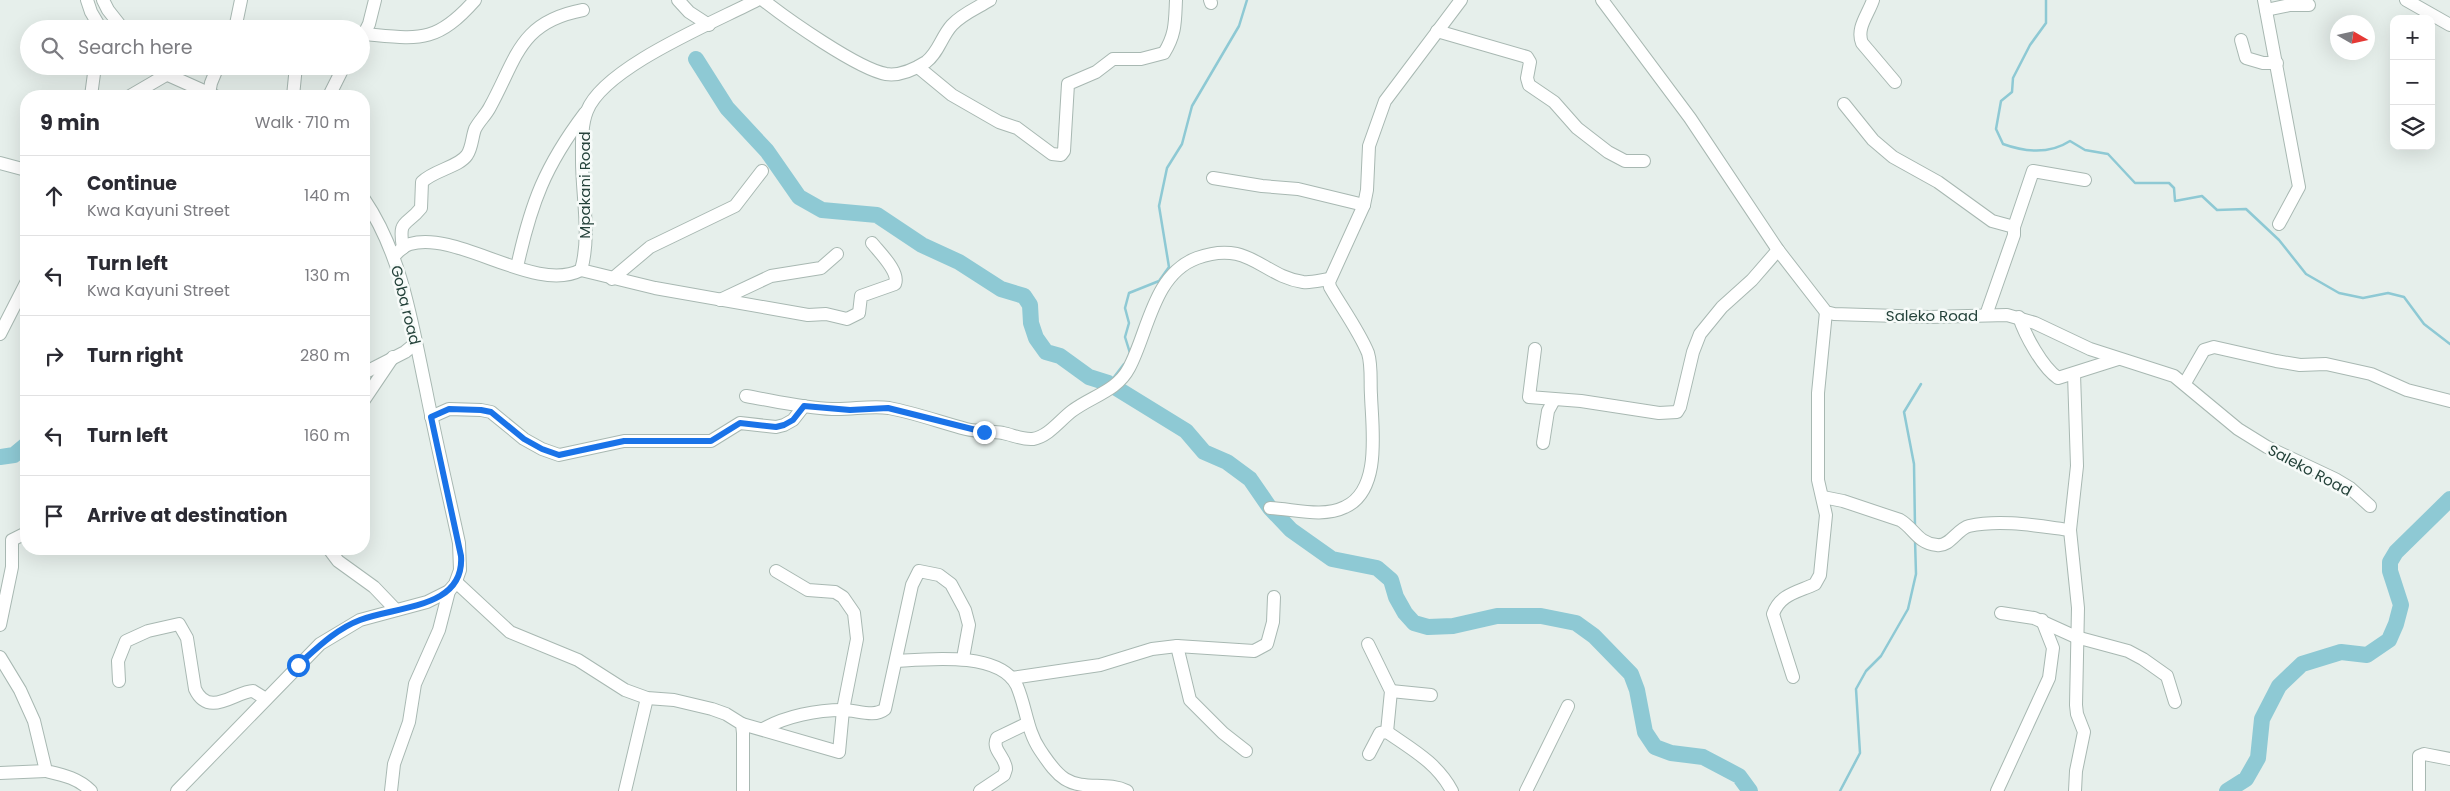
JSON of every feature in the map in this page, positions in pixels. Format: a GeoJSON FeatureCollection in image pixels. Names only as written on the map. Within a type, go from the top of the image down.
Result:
{"type":"FeatureCollection","features":[{"type":"Feature","properties":{"kind":"street"},"geometry":{"type":"LineString","coordinates":[[87,0],[96,20]]}},
{"type":"Feature","properties":{"kind":"street"},"geometry":{"type":"LineString","coordinates":[[103,0],[116,20]]}},
{"type":"Feature","properties":{"kind":"street"},"geometry":{"type":"LineString","coordinates":[[237,20],[241,0]]}},
{"type":"Feature","properties":{"kind":"street"},"geometry":{"type":"LineString","coordinates":[[369,20],[375,0]]}},
{"type":"Feature","properties":{"kind":"street"},"geometry":{"type":"LineString","coordinates":[[370,37],[408,39],[436,33],[460,17],[475,0]]}},
{"type":"Feature","properties":{"kind":"street"},"geometry":{"type":"LineString","coordinates":[[678,0],[689,12],[709,25]]}},
{"type":"Feature","properties":{"kind":"street","name":"Mpakani Road"},"geometry":{"type":"LineString","coordinates":[[581,270],[585,245],[582,150],[587,111],[602,90],[634,64],[665,46],[757,0]]}},
{"type":"Feature","properties":{"kind":"street"},"geometry":{"type":"LineString","coordinates":[[763,0],[829,46],[886,74],[895,74],[918,67],[934,55],[946,32],[959,18],[990,0]]}},
{"type":"Feature","properties":{"kind":"street"},"geometry":{"type":"LineString","coordinates":[[918,67],[952,95],[998,122],[1017,128],[1052,154],[1061,155],[1064,151],[1068,84],[1096,72],[1113,59],[1141,59],[1164,54],[1170,44],[1177,18],[1176,0]]}},
{"type":"Feature","properties":{"kind":"street"},"geometry":{"type":"LineString","coordinates":[[1270,508],[1335,511],[1352,504],[1364,489],[1368,480],[1373,440],[1369,359],[1364,346],[1330,287],[1330,279],[1364,204],[1368,183],[1369,146],[1377,118],[1395,86],[1461,0]]}},
{"type":"Feature","properties":{"kind":"street"},"geometry":{"type":"LineString","coordinates":[[1602,0],[1690,118],[1778,250],[1826,312],[1818,393],[1818,480],[1826,515],[1820,574],[1815,584],[1789,594],[1780,600],[1773,614],[1793,677]]}},
{"type":"Feature","properties":{"kind":"street"},"geometry":{"type":"LineString","coordinates":[[1873,0],[1860,28],[1859,36],[1862,43],[1895,82]]}},
{"type":"Feature","properties":{"kind":"street"},"geometry":{"type":"LineString","coordinates":[[2406,0],[2450,25]]}},
{"type":"Feature","properties":{"kind":"street"},"geometry":{"type":"LineString","coordinates":[[2279,224],[2297,194],[2299,186],[2291,154],[2277,63],[2265,5],[2309,5]]}},
{"type":"Feature","properties":{"kind":"street"},"geometry":{"type":"LineString","coordinates":[[398,252],[400,232],[403,224],[421,208],[422,182],[429,174],[467,156],[475,130],[491,106],[524,41],[562,14],[583,10]]}},
{"type":"Feature","properties":{"kind":"street"},"geometry":{"type":"LineString","coordinates":[[1437,31],[1527,57],[1530,62],[1526,78],[1530,85],[1554,102],[1577,128],[1608,152],[1625,161],[1644,161]]}},
{"type":"Feature","properties":{"kind":"street"},"geometry":{"type":"LineString","coordinates":[[2241,40],[2246,58],[2258,62],[2277,63]]}},
{"type":"Feature","properties":{"kind":"street"},"geometry":{"type":"LineString","coordinates":[[92,90],[94,75]]}},
{"type":"Feature","properties":{"kind":"street"},"geometry":{"type":"LineString","coordinates":[[212,90],[211,82],[214,75]]}},
{"type":"Feature","properties":{"kind":"street"},"geometry":{"type":"LineString","coordinates":[[294,90],[295,75]]}},
{"type":"Feature","properties":{"kind":"street"},"geometry":{"type":"LineString","coordinates":[[332,90],[340,75]]}},
{"type":"Feature","properties":{"kind":"street"},"geometry":{"type":"LineString","coordinates":[[141,90],[166,76],[200,90]]}},
{"type":"Feature","properties":{"kind":"street"},"geometry":{"type":"LineString","coordinates":[[1844,104],[1873,140],[1893,157],[1938,182],[1992,221],[2014,227]]}},
{"type":"Feature","properties":{"kind":"street"},"geometry":{"type":"LineString","coordinates":[[517,267],[528,216],[539,187],[564,141],[587,111]]}},
{"type":"Feature","properties":{"kind":"street"},"geometry":{"type":"LineString","coordinates":[[0,163],[20,168]]}},
{"type":"Feature","properties":{"kind":"street"},"geometry":{"type":"LineString","coordinates":[[612,279],[650,247],[735,206],[762,171]]}},
{"type":"Feature","properties":{"kind":"street"},"geometry":{"type":"LineString","coordinates":[[1986,315],[2014,235],[2014,227],[2033,171],[2085,180]]}},
{"type":"Feature","properties":{"kind":"street"},"geometry":{"type":"LineString","coordinates":[[1213,178],[1262,186],[1298,189],[1364,204]]}},
{"type":"Feature","properties":{"kind":"street","name":"Goba road"},"geometry":{"type":"LineString","coordinates":[[370,208],[398,252],[461,556],[460,570],[452,586],[439,630],[415,684],[406,732],[394,764],[391,791]]}},
{"type":"Feature","properties":{"kind":"street"},"geometry":{"type":"LineString","coordinates":[[398,252],[410,244],[441,245],[517,267],[552,274],[572,275],[581,270],[612,279],[720,300],[808,315],[852,318],[861,308],[861,296],[895,284],[897,281],[896,275],[872,243]]}},
{"type":"Feature","properties":{"kind":"street"},"geometry":{"type":"LineString","coordinates":[[1535,348],[1529,397],[1581,401],[1659,413],[1677,412],[1680,408],[1693,352],[1700,334],[1722,307],[1752,280],[1778,250]]}},
{"type":"Feature","properties":{"kind":"street"},"geometry":{"type":"LineString","coordinates":[[720,300],[771,276],[821,268],[837,254]]}},
{"type":"Feature","properties":{"kind":"street"},"geometry":{"type":"LineString","coordinates":[[746,396],[804,406],[850,410],[888,408],[967,429],[1002,432],[1031,439],[1047,432],[1075,409],[1106,392],[1122,379],[1134,358],[1160,294],[1169,279],[1195,259],[1212,254],[1240,254],[1257,260],[1281,274],[1297,280],[1306,282],[1330,279]]}},
{"type":"Feature","properties":{"kind":"street"},"geometry":{"type":"LineString","coordinates":[[0,334],[20,296]]}},
{"type":"Feature","properties":{"kind":"street","name":"Saleko Road"},"geometry":{"type":"LineString","coordinates":[[1826,312],[1834,314],[1929,317],[1986,315],[2019,317],[2047,327],[2090,349],[2174,376],[2185,383],[2238,429],[2274,451],[2335,479],[2350,488],[2370,506]]}},
{"type":"Feature","properties":{"kind":"street"},"geometry":{"type":"LineString","coordinates":[[2019,317],[2028,338],[2053,374],[2062,378],[2118,359]]}},
{"type":"Feature","properties":{"kind":"street"},"geometry":{"type":"LineString","coordinates":[[370,370],[405,352],[416,343]]}},
{"type":"Feature","properties":{"kind":"street"},"geometry":{"type":"LineString","coordinates":[[2185,383],[2204,350],[2214,347],[2276,361],[2300,365],[2326,364],[2371,374],[2399,387],[2450,401]]}},
{"type":"Feature","properties":{"kind":"street"},"geometry":{"type":"LineString","coordinates":[[370,391],[393,357]]}},
{"type":"Feature","properties":{"kind":"street"},"geometry":{"type":"LineString","coordinates":[[2074,374],[2077,466],[2070,530],[2077,597],[2077,714],[2084,732],[2077,761],[2075,791]]}},
{"type":"Feature","properties":{"kind":"street"},"geometry":{"type":"LineString","coordinates":[[1543,443],[1548,411],[1554,400]]}},
{"type":"Feature","properties":{"kind":"street"},"geometry":{"type":"LineString","coordinates":[[431,417],[449,409],[491,412],[524,439],[542,449],[559,455],[624,441],[711,441],[740,423],[776,427],[784,425],[793,420],[804,406]]}},
{"type":"Feature","properties":{"kind":"street"},"geometry":{"type":"LineString","coordinates":[[1823,497],[1843,501],[1900,520],[1906,524],[1915,536],[1939,546],[1945,544],[1969,526],[2030,525],[2070,530]]}},
{"type":"Feature","properties":{"kind":"street"},"geometry":{"type":"LineString","coordinates":[[0,625],[12,567],[12,540],[20,536]]}},
{"type":"Feature","properties":{"kind":"street"},"geometry":{"type":"LineString","coordinates":[[334,555],[338,561],[374,587],[396,610]]}},
{"type":"Feature","properties":{"kind":"street"},"geometry":{"type":"LineString","coordinates":[[178,791],[320,644],[360,620],[427,602],[452,586],[510,632],[559,651],[625,690],[647,698],[674,700],[712,709],[726,714],[742,724],[839,752],[843,710],[856,640],[854,613],[850,604],[836,592],[808,590],[776,571]]}},
{"type":"Feature","properties":{"kind":"street"},"geometry":{"type":"LineString","coordinates":[[763,729],[792,717],[843,710],[881,713],[885,709],[897,661],[912,585],[915,575],[919,571],[939,575],[951,584],[965,610],[969,625],[962,658]]}},
{"type":"Feature","properties":{"kind":"street"},"geometry":{"type":"LineString","coordinates":[[1012,678],[1100,665],[1152,649],[1177,646],[1254,651],[1261,649],[1267,644],[1273,622],[1274,597]]}},
{"type":"Feature","properties":{"kind":"street"},"geometry":{"type":"LineString","coordinates":[[2001,613],[2042,620],[2076,637],[2112,645],[2143,659],[2167,676],[2175,702]]}},
{"type":"Feature","properties":{"kind":"street"},"geometry":{"type":"LineString","coordinates":[[1997,791],[2049,678],[2053,648],[2042,620]]}},
{"type":"Feature","properties":{"kind":"street"},"geometry":{"type":"LineString","coordinates":[[119,681],[118,661],[126,641],[148,631],[179,624],[188,638],[195,689],[198,695],[210,702],[217,702],[231,700],[249,691],[253,691],[266,699]]}},
{"type":"Feature","properties":{"kind":"street"},"geometry":{"type":"LineString","coordinates":[[1368,644],[1391,691],[1387,732]]}},
{"type":"Feature","properties":{"kind":"street"},"geometry":{"type":"LineString","coordinates":[[1177,646],[1190,700],[1223,733],[1246,751]]}},
{"type":"Feature","properties":{"kind":"street"},"geometry":{"type":"LineString","coordinates":[[0,657],[20,690],[34,720],[46,771]]}},
{"type":"Feature","properties":{"kind":"street"},"geometry":{"type":"LineString","coordinates":[[897,661],[947,657],[962,658],[1000,670],[1012,678],[1017,687],[1033,740],[1049,764],[1064,778],[1078,787],[1119,787],[1127,791]]}},
{"type":"Feature","properties":{"kind":"street"},"geometry":{"type":"LineString","coordinates":[[1391,691],[1431,696]]}},
{"type":"Feature","properties":{"kind":"street"},"geometry":{"type":"LineString","coordinates":[[625,791],[647,698]]}},
{"type":"Feature","properties":{"kind":"street"},"geometry":{"type":"LineString","coordinates":[[1526,791],[1568,706]]}},
{"type":"Feature","properties":{"kind":"street"},"geometry":{"type":"LineString","coordinates":[[980,791],[1004,775],[1006,769],[1006,765],[995,742],[998,738],[1028,723]]}},
{"type":"Feature","properties":{"kind":"street"},"geometry":{"type":"LineString","coordinates":[[742,724],[743,791]]}},
{"type":"Feature","properties":{"kind":"street"},"geometry":{"type":"LineString","coordinates":[[1368,754],[1380,732],[1387,732],[1427,759],[1438,770],[1452,791]]}},
{"type":"Feature","properties":{"kind":"street"},"geometry":{"type":"LineString","coordinates":[[2419,789],[2418,756],[2424,754],[2450,759]]}},
{"type":"Feature","properties":{"kind":"street"},"geometry":{"type":"LineString","coordinates":[[0,772],[46,771],[74,778],[83,782],[91,791]]}},
{"type":"Feature","properties":{"kind":"waterway"},"geometry":{"type":"LineString","coordinates":[[1130,353],[1125,337],[1129,323],[1125,308],[1129,293],[1159,281],[1169,267],[1159,206],[1167,168],[1182,144],[1192,106],[1239,26],[1247,0]]}},
{"type":"Feature","properties":{"kind":"waterway"},"geometry":{"type":"LineString","coordinates":[[2046,0],[2046,23],[2030,45],[2013,78],[2012,92],[2001,101],[1996,129],[2003,144],[2020,149],[2046,150],[2070,141],[2085,150],[2108,154],[2135,183],[2169,183],[2174,188],[2175,201],[2202,196],[2217,210],[2246,209],[2279,240],[2306,274],[2339,293],[2363,298],[2388,293],[2404,297],[2424,324],[2450,344]]}},
{"type":"Feature","properties":{"kind":"waterway"},"geometry":{"type":"LineString","coordinates":[[696,59],[727,108],[767,151],[799,197],[822,210],[877,215],[922,245],[959,262],[1001,289],[1024,296],[1030,305],[1031,323],[1036,338],[1046,352],[1060,356],[1089,377],[1108,383],[1186,431],[1204,452],[1227,462],[1250,479],[1270,508],[1291,530],[1332,559],[1377,568],[1391,580],[1396,597],[1405,613],[1414,623],[1428,627],[1453,626],[1497,616],[1541,616],[1576,623],[1594,636],[1631,674],[1637,690],[1645,732],[1655,747],[1671,753],[1703,757],[1739,776],[1750,791]]}},
{"type":"Feature","properties":{"kind":"waterway"},"geometry":{"type":"LineString","coordinates":[[1111,381],[1124,364]]}},
{"type":"Feature","properties":{"kind":"waterway"},"geometry":{"type":"LineString","coordinates":[[1915,527],[1914,464],[1904,412],[1921,384]]}},
{"type":"Feature","properties":{"kind":"waterway"},"geometry":{"type":"LineString","coordinates":[[0,457],[14,455],[20,450]]}},
{"type":"Feature","properties":{"kind":"waterway"},"geometry":{"type":"LineString","coordinates":[[2227,791],[2246,779],[2258,758],[2262,719],[2279,686],[2302,664],[2341,652],[2367,655],[2389,640],[2401,605],[2390,571],[2390,562],[2396,552],[2450,499]]}},
{"type":"Feature","properties":{"kind":"waterway"},"geometry":{"type":"LineString","coordinates":[[1840,791],[1860,753],[1856,689],[1866,671],[1881,656],[1908,609],[1916,574],[1915,540]]}},
{"type":"Feature","properties":{"kind":"route"},"geometry":{"type":"LineString","coordinates":[[298,665],[320,644],[360,620],[427,602],[449,591],[455,584],[460,570],[461,556],[431,417],[449,409],[491,412],[524,439],[552,454],[559,455],[624,441],[711,441],[740,423],[746,422],[780,427],[793,420],[804,406],[850,410],[888,408],[984,432]]}}]}
